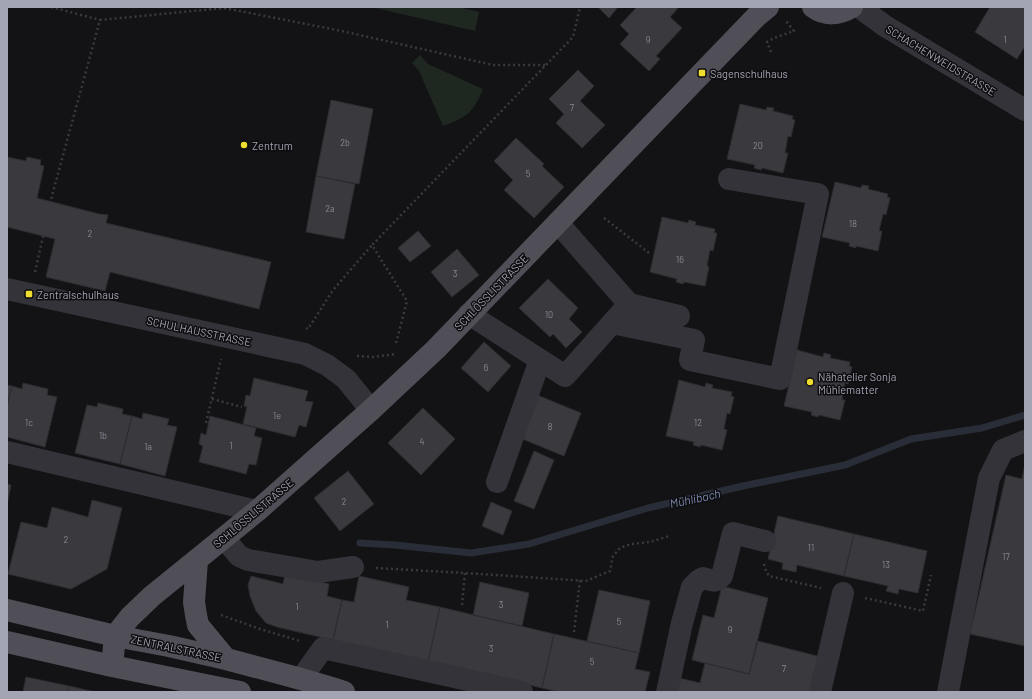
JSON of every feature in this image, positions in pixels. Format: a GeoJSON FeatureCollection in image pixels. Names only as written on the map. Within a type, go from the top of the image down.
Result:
{"type":"FeatureCollection","features":[{"type":"Feature","properties":{"kind":"main road","name":"SCHLÖSSLISTRASSE"},"geometry":{"type":"LineString","coordinates":[[115,636],[130,617],[144,603],[257,512],[371,410],[436,349],[752,21],[768,7]]}},
{"type":"Feature","properties":{"kind":"main road"},"geometry":{"type":"LineString","coordinates":[[812,7],[831,14],[844,12],[852,7]]}},
{"type":"Feature","properties":{"kind":"main road"},"geometry":{"type":"LineString","coordinates":[[197,560],[194,602],[198,625],[226,659]]}},
{"type":"Feature","properties":{"kind":"main road","name":"ZENTRALSTRASSE"},"geometry":{"type":"LineString","coordinates":[[7,610],[115,636],[226,659],[344,692]]}},
{"type":"Feature","properties":{"kind":"main road"},"geometry":{"type":"LineString","coordinates":[[112,666],[115,636]]}},
{"type":"Feature","properties":{"kind":"main road"},"geometry":{"type":"LineString","coordinates":[[7,642],[112,666],[240,692]]}},
{"type":"Feature","properties":{"kind":"street","name":"SCHACHENWEIDSTRASSE"},"geometry":{"type":"LineString","coordinates":[[859,7],[885,26],[1025,110]]}},
{"type":"Feature","properties":{"kind":"street"},"geometry":{"type":"LineString","coordinates":[[612,323],[694,340],[690,360],[780,378],[818,194],[729,179]]}},
{"type":"Feature","properties":{"kind":"street"},"geometry":{"type":"LineString","coordinates":[[558,223],[629,304],[679,316]]}},
{"type":"Feature","properties":{"kind":"street","name":"SCHULHAUSSTRASSE"},"geometry":{"type":"LineString","coordinates":[[7,289],[305,354],[327,365],[346,379],[371,410]]}},
{"type":"Feature","properties":{"kind":"street"},"geometry":{"type":"LineString","coordinates":[[470,314],[565,376],[629,304]]}},
{"type":"Feature","properties":{"kind":"street"},"geometry":{"type":"LineString","coordinates":[[497,482],[540,360]]}},
{"type":"Feature","properties":{"kind":"street"},"geometry":{"type":"LineString","coordinates":[[948,692],[989,478],[1003,450],[1025,441]]}},
{"type":"Feature","properties":{"kind":"street"},"geometry":{"type":"LineString","coordinates":[[7,452],[257,512]]}},
{"type":"Feature","properties":{"kind":"street"},"geometry":{"type":"LineString","coordinates":[[667,692],[682,622],[692,587],[703,578],[713,582],[722,576],[733,533],[765,541]]}},
{"type":"Feature","properties":{"kind":"street"},"geometry":{"type":"LineString","coordinates":[[224,538],[239,556],[248,560],[318,572],[353,567]]}},
{"type":"Feature","properties":{"kind":"street"},"geometry":{"type":"LineString","coordinates":[[820,692],[843,593]]}},
{"type":"Feature","properties":{"kind":"street"},"geometry":{"type":"LineString","coordinates":[[301,679],[323,648],[522,692]]}},
{"type":"Feature","properties":{"kind":"path"},"geometry":{"type":"LineString","coordinates":[[51,7],[100,20],[224,8],[337,30],[493,65],[546,65]]}},
{"type":"Feature","properties":{"kind":"path"},"geometry":{"type":"LineString","coordinates":[[300,328],[308,329],[333,290],[372,245],[573,37],[580,7]]}},
{"type":"Feature","properties":{"kind":"path"},"geometry":{"type":"LineString","coordinates":[[34,276],[53,192],[100,20]]}},
{"type":"Feature","properties":{"kind":"path"},"geometry":{"type":"LineString","coordinates":[[771,52],[767,42],[794,31],[786,21]]}},
{"type":"Feature","properties":{"kind":"path"},"geometry":{"type":"LineString","coordinates":[[604,218],[649,253]]}},
{"type":"Feature","properties":{"kind":"path"},"geometry":{"type":"LineString","coordinates":[[372,245],[407,301],[396,343]]}},
{"type":"Feature","properties":{"kind":"path"},"geometry":{"type":"LineString","coordinates":[[350,356],[373,357],[396,354]]}},
{"type":"Feature","properties":{"kind":"path"},"geometry":{"type":"LineString","coordinates":[[206,423],[222,355]]}},
{"type":"Feature","properties":{"kind":"path"},"geometry":{"type":"LineString","coordinates":[[212,399],[242,407]]}},
{"type":"Feature","properties":{"kind":"path"},"geometry":{"type":"LineString","coordinates":[[353,567],[586,581],[610,571],[613,556],[620,548],[631,544],[650,542],[669,536]]}},
{"type":"Feature","properties":{"kind":"path"},"geometry":{"type":"LineString","coordinates":[[462,606],[465,573]]}},
{"type":"Feature","properties":{"kind":"path"},"geometry":{"type":"LineString","coordinates":[[574,632],[580,580]]}},
{"type":"Feature","properties":{"kind":"path"},"geometry":{"type":"LineString","coordinates":[[215,614],[323,648]]}},
{"type":"Feature","properties":{"kind":"shaded area"},"geometry":{"type":"Polygon","coordinates":[[[371,7],[458,7],[479,12],[475,31],[371,7]]]}},
{"type":"Feature","properties":{"kind":"shaded area"},"geometry":{"type":"Polygon","coordinates":[[[420,55],[428,64],[483,89],[480,97],[472,109],[463,117],[443,126],[419,71],[412,63],[420,55]]]}},
{"type":"Feature","properties":{"kind":"building"},"geometry":{"type":"Polygon","coordinates":[[[598,7],[618,7],[609,18],[598,7]]]}},
{"type":"Feature","properties":{"kind":"building"},"geometry":{"type":"Polygon","coordinates":[[[637,7],[679,7],[670,17],[682,28],[656,56],[660,59],[649,71],[620,44],[629,34],[620,25],[637,7]]]}},
{"type":"Feature","properties":{"kind":"building"},"geometry":{"type":"Polygon","coordinates":[[[990,7],[1025,7],[1025,46],[1017,59],[975,32],[990,7]]]}},
{"type":"Feature","properties":{"kind":"building"},"geometry":{"type":"Polygon","coordinates":[[[578,70],[594,86],[580,101],[605,125],[582,148],[556,123],[564,114],[549,99],[578,70]]]}},
{"type":"Feature","properties":{"kind":"building"},"geometry":{"type":"Polygon","coordinates":[[[331,100],[373,109],[359,184],[316,176],[331,100]]]}},
{"type":"Feature","properties":{"kind":"building"},"geometry":{"type":"Polygon","coordinates":[[[740,104],[766,110],[767,107],[774,108],[773,111],[793,116],[792,119],[795,120],[791,137],[788,136],[785,153],[788,153],[783,173],[762,168],[761,170],[754,168],[755,165],[727,159],[740,104]]]}},
{"type":"Feature","properties":{"kind":"building"},"geometry":{"type":"Polygon","coordinates":[[[516,138],[544,164],[542,166],[564,187],[534,218],[504,190],[513,180],[494,161],[516,138]]]}},
{"type":"Feature","properties":{"kind":"building"},"geometry":{"type":"Polygon","coordinates":[[[7,157],[26,161],[27,157],[41,160],[40,165],[44,166],[37,198],[108,215],[106,223],[271,262],[259,309],[110,272],[105,291],[46,277],[55,239],[7,227],[7,157]]]}},
{"type":"Feature","properties":{"kind":"building"},"geometry":{"type":"Polygon","coordinates":[[[316,176],[355,184],[344,239],[306,232],[316,176]]]}},
{"type":"Feature","properties":{"kind":"building"},"geometry":{"type":"Polygon","coordinates":[[[835,182],[861,188],[862,185],[869,186],[868,189],[888,194],[887,197],[890,198],[886,215],[883,214],[879,231],[882,231],[878,251],[856,246],[856,248],[849,246],[850,243],[822,237],[835,182]]]}},
{"type":"Feature","properties":{"kind":"building"},"geometry":{"type":"Polygon","coordinates":[[[662,217],[688,223],[689,220],[696,222],[695,225],[715,229],[714,233],[717,233],[713,251],[710,250],[707,266],[709,267],[705,286],[684,282],[683,284],[676,282],[677,279],[650,272],[662,217]]]}},
{"type":"Feature","properties":{"kind":"building"},"geometry":{"type":"Polygon","coordinates":[[[418,231],[431,246],[410,262],[398,248],[418,231]]]}},
{"type":"Feature","properties":{"kind":"building"},"geometry":{"type":"Polygon","coordinates":[[[457,249],[479,275],[452,297],[431,272],[457,249]]]}},
{"type":"Feature","properties":{"kind":"building"},"geometry":{"type":"Polygon","coordinates":[[[548,279],[578,308],[569,319],[582,332],[566,348],[553,334],[550,337],[519,308],[548,279]]]}},
{"type":"Feature","properties":{"kind":"building"},"geometry":{"type":"Polygon","coordinates":[[[484,342],[511,366],[488,392],[461,368],[484,342]]]}},
{"type":"Feature","properties":{"kind":"building"},"geometry":{"type":"Polygon","coordinates":[[[797,350],[823,357],[824,353],[831,355],[830,358],[850,362],[849,366],[852,367],[848,384],[845,383],[842,400],[845,400],[840,420],[819,415],[818,417],[811,415],[812,412],[784,406],[797,350]]]}},
{"type":"Feature","properties":{"kind":"building"},"geometry":{"type":"Polygon","coordinates":[[[254,378],[308,391],[305,401],[313,402],[306,427],[299,425],[295,437],[243,424],[247,407],[244,406],[246,395],[250,396],[254,378]]]}},
{"type":"Feature","properties":{"kind":"building"},"geometry":{"type":"Polygon","coordinates":[[[679,380],[705,387],[706,383],[713,385],[712,388],[732,392],[731,396],[734,397],[730,414],[727,413],[724,429],[727,430],[722,450],[701,445],[700,447],[693,445],[694,442],[666,436],[679,380]]]}},
{"type":"Feature","properties":{"kind":"building"},"geometry":{"type":"Polygon","coordinates":[[[23,383],[48,389],[47,395],[57,397],[45,447],[7,437],[7,406],[12,386],[22,389],[23,383]]]}},
{"type":"Feature","properties":{"kind":"building"},"geometry":{"type":"Polygon","coordinates":[[[7,385],[12,386],[7,406],[7,385]]]}},
{"type":"Feature","properties":{"kind":"building"},"geometry":{"type":"Polygon","coordinates":[[[537,395],[581,413],[564,456],[520,438],[537,395]]]}},
{"type":"Feature","properties":{"kind":"building"},"geometry":{"type":"Polygon","coordinates":[[[98,403],[123,409],[122,414],[132,416],[120,464],[75,453],[87,405],[97,407],[98,403]]]}},
{"type":"Feature","properties":{"kind":"building"},"geometry":{"type":"Polygon","coordinates":[[[423,408],[455,439],[421,475],[388,443],[423,408]]]}},
{"type":"Feature","properties":{"kind":"building"},"geometry":{"type":"Polygon","coordinates":[[[143,413],[169,419],[167,425],[177,427],[165,476],[120,464],[132,416],[142,419],[143,413]]]}},
{"type":"Feature","properties":{"kind":"building"},"geometry":{"type":"Polygon","coordinates":[[[210,416],[256,428],[254,436],[262,438],[256,465],[249,464],[246,474],[199,462],[203,446],[199,444],[201,433],[206,435],[210,416]]]}},
{"type":"Feature","properties":{"kind":"building"},"geometry":{"type":"Polygon","coordinates":[[[534,451],[554,460],[534,509],[514,501],[534,451]]]}},
{"type":"Feature","properties":{"kind":"building"},"geometry":{"type":"Polygon","coordinates":[[[1025,464],[1025,646],[970,634],[1006,475],[1022,479],[1025,464]]]}},
{"type":"Feature","properties":{"kind":"building"},"geometry":{"type":"Polygon","coordinates":[[[348,471],[374,504],[340,531],[314,498],[348,471]]]}},
{"type":"Feature","properties":{"kind":"building"},"geometry":{"type":"Polygon","coordinates":[[[7,484],[11,485],[7,505],[7,484]]]}},
{"type":"Feature","properties":{"kind":"building"},"geometry":{"type":"Polygon","coordinates":[[[92,500],[122,508],[107,569],[71,589],[8,574],[21,522],[47,528],[52,507],[88,517],[92,500]]]}},
{"type":"Feature","properties":{"kind":"building"},"geometry":{"type":"Polygon","coordinates":[[[491,502],[512,511],[503,535],[482,526],[491,502]]]}},
{"type":"Feature","properties":{"kind":"building"},"geometry":{"type":"Polygon","coordinates":[[[778,516],[854,534],[844,576],[797,565],[796,572],[782,569],[783,563],[768,559],[778,516]]]}},
{"type":"Feature","properties":{"kind":"building"},"geometry":{"type":"Polygon","coordinates":[[[854,534],[927,551],[918,593],[899,589],[898,594],[886,591],[888,586],[844,576],[854,534]]]}},
{"type":"Feature","properties":{"kind":"building"},"geometry":{"type":"Polygon","coordinates":[[[285,574],[329,584],[327,596],[342,600],[333,640],[266,623],[256,611],[250,596],[248,585],[251,576],[283,584],[285,574]]]}},
{"type":"Feature","properties":{"kind":"building"},"geometry":{"type":"Polygon","coordinates":[[[359,576],[409,587],[406,600],[440,607],[428,662],[333,640],[342,600],[354,602],[359,576]]]}},
{"type":"Feature","properties":{"kind":"building"},"geometry":{"type":"Polygon","coordinates":[[[480,582],[529,593],[522,626],[473,615],[480,582]]]}},
{"type":"Feature","properties":{"kind":"building"},"geometry":{"type":"Polygon","coordinates":[[[722,586],[768,598],[749,674],[692,660],[703,615],[714,618],[722,586]]]}},
{"type":"Feature","properties":{"kind":"building"},"geometry":{"type":"Polygon","coordinates":[[[599,590],[650,601],[639,653],[587,641],[599,590]]]}},
{"type":"Feature","properties":{"kind":"building"},"geometry":{"type":"Polygon","coordinates":[[[440,607],[554,634],[542,688],[428,662],[440,607]]]}},
{"type":"Feature","properties":{"kind":"building"},"geometry":{"type":"Polygon","coordinates":[[[554,634],[639,653],[635,669],[650,672],[645,692],[559,692],[542,688],[554,634]]]}},
{"type":"Feature","properties":{"kind":"building"},"geometry":{"type":"Polygon","coordinates":[[[758,641],[821,657],[812,692],[675,692],[679,678],[700,683],[705,663],[749,674],[758,641]]]}},
{"type":"Feature","properties":{"kind":"building"},"geometry":{"type":"Polygon","coordinates":[[[26,677],[69,686],[68,692],[23,692],[26,677]]]}},
{"type":"Feature","properties":{"kind":"building"},"geometry":{"type":"Polygon","coordinates":[[[69,686],[95,692],[68,692],[69,686]]]}},
{"type":"Feature","properties":{"kind":"waterway","name":"Mühlibach"},"geometry":{"type":"LineString","coordinates":[[360,543],[471,553],[529,544],[648,508],[743,486],[845,465],[911,439],[982,428],[1025,415]]}},
{"type":"Feature","properties":{"kind":"place","name":"Sagenschulhaus"},"geometry":{"type":"Point","coordinates":[702,73]}},
{"type":"Feature","properties":{"kind":"place","name":"Zentrum"},"geometry":{"type":"Point","coordinates":[244,145]}},
{"type":"Feature","properties":{"kind":"place","name":"Zentralschulhaus"},"geometry":{"type":"Point","coordinates":[29,294]}},
{"type":"Feature","properties":{"kind":"place","name":"Nähatelier Sonja Mühlematter"},"geometry":{"type":"Point","coordinates":[810,382]}}]}
